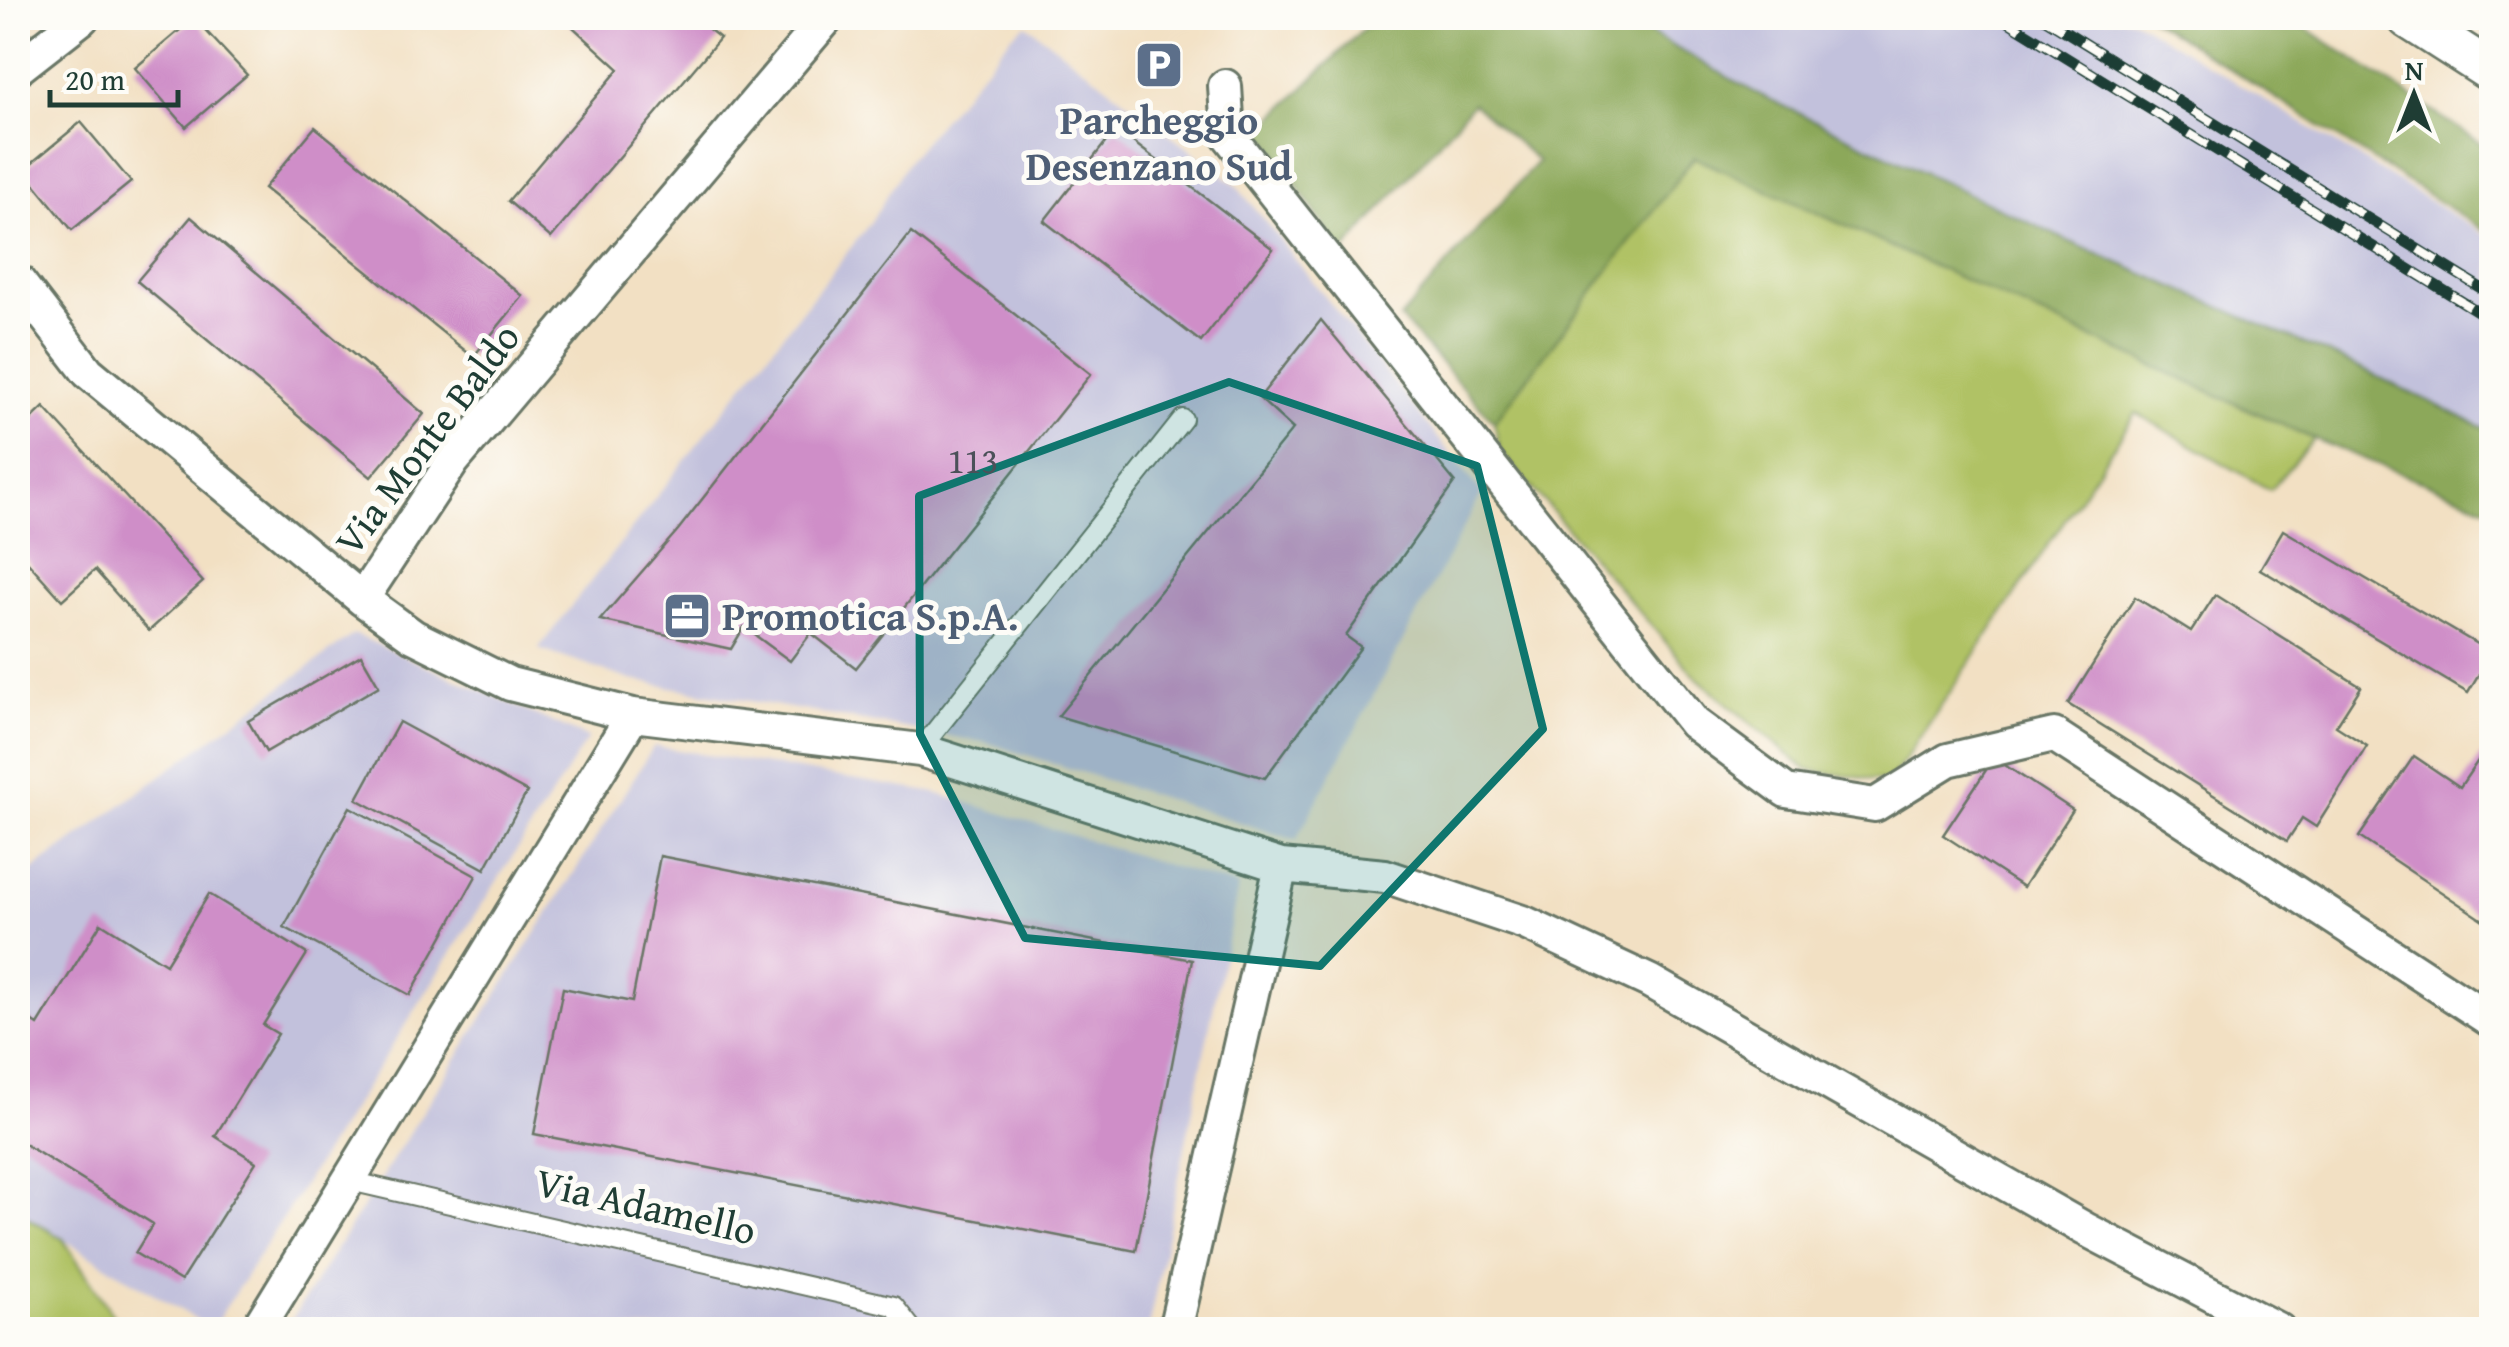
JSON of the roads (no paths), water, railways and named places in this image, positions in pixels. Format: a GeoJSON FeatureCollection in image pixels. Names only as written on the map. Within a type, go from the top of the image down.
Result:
{"type":"FeatureCollection","features":[{"type":"Feature","properties":{"kind":"street"},"geometry":{"type":"LineString","coordinates":[[18,68],[82,18]]}},
{"type":"Feature","properties":{"kind":"street","name":"Via Monte Baldo"},"geometry":{"type":"LineString","coordinates":[[18,281],[88,372],[362,599],[453,461],[827,18]]}},
{"type":"Feature","properties":{"kind":"street"},"geometry":{"type":"LineString","coordinates":[[2408,18],[2492,72]]}},
{"type":"Feature","properties":{"kind":"street"},"geometry":{"type":"LineString","coordinates":[[1225,86],[1228,135],[1694,723],[1786,791],[1875,805],[1948,760],[2054,735],[2492,1021]]}},
{"type":"Feature","properties":{"kind":"street"},"geometry":{"type":"LineString","coordinates":[[362,599],[413,636],[510,684],[633,715],[920,750],[1281,866],[1385,876],[1525,922],[1648,981],[2085,1230],[2279,1330]]}},
{"type":"Feature","properties":{"kind":"street"},"geometry":{"type":"LineString","coordinates":[[258,1330],[633,715]]}},
{"type":"Feature","properties":{"kind":"street"},"geometry":{"type":"LineString","coordinates":[[1175,1330],[1281,866]]}},
{"type":"Feature","properties":{"kind":"lane"},"geometry":{"type":"LineString","coordinates":[[920,750],[1183,419]]}},
{"type":"Feature","properties":{"kind":"lane","name":"Via Adamello"},"geometry":{"type":"LineString","coordinates":[[350,1181],[894,1306],[914,1330]]}},
{"type":"Feature","properties":{"kind":"railway"},"geometry":{"type":"LineString","coordinates":[[2002,18],[2492,320]]}},
{"type":"Feature","properties":{"kind":"railway"},"geometry":{"type":"LineString","coordinates":[[2044,18],[2492,295]]}},
{"type":"Feature","properties":{"kind":"place","name":"Parcheggio Desenzano Sud"},"geometry":{"type":"Point","coordinates":[1159,65]}},
{"type":"Feature","properties":{"kind":"place","name":"Promotica S.p.A."},"geometry":{"type":"Point","coordinates":[687,616]}}]}
